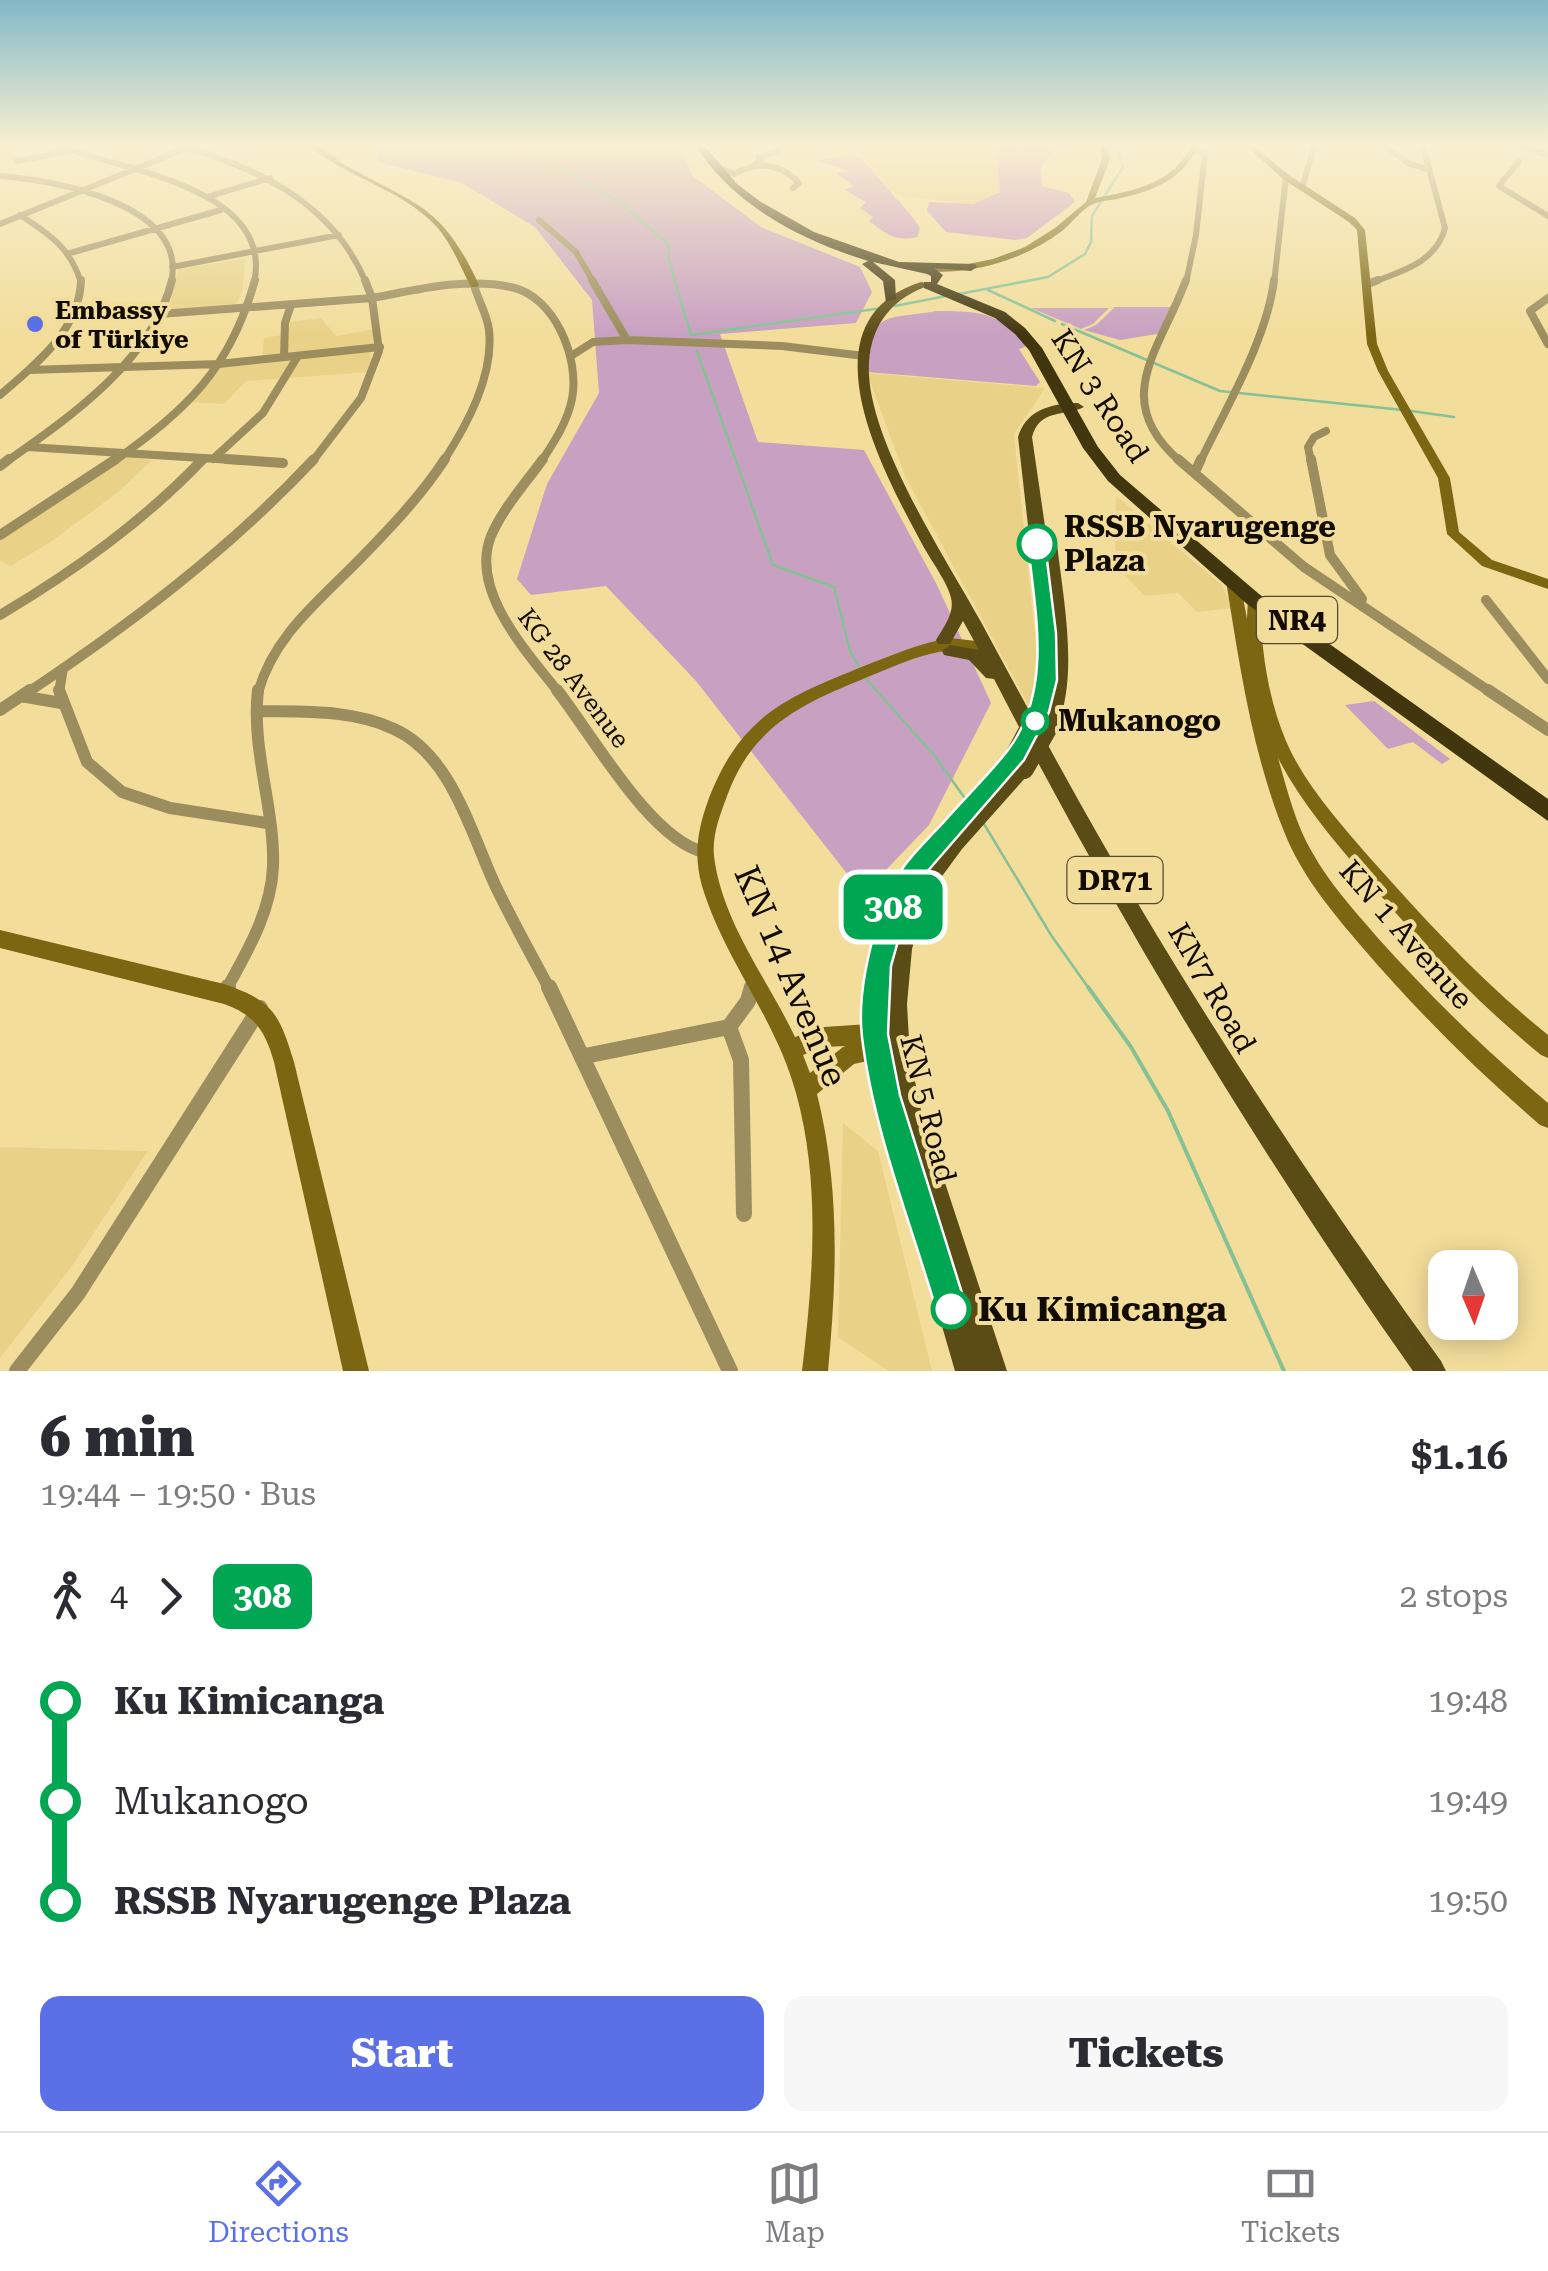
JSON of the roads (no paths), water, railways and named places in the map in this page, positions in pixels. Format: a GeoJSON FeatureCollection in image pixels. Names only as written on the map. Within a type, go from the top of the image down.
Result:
{"type":"FeatureCollection","features":[{"type":"Feature","properties":{"kind":"highway","name":"NR4"},"geometry":{"type":"LineString","coordinates":[[753,207],[862,256],[912,268],[930,279]]}},
{"type":"Feature","properties":{"kind":"highway","name":"NR4"},"geometry":{"type":"LineString","coordinates":[[760,207],[862,256],[896,286],[930,279]]}},
{"type":"Feature","properties":{"kind":"highway"},"geometry":{"type":"LineString","coordinates":[[862,256],[962,268]]}},
{"type":"Feature","properties":{"kind":"highway"},"geometry":{"type":"LineString","coordinates":[[862,256],[896,286],[912,268]]}},
{"type":"Feature","properties":{"kind":"highway"},"geometry":{"type":"LineString","coordinates":[[956,288],[952,276],[962,268]]}},
{"type":"Feature","properties":{"kind":"highway","name":"KN 3 Road"},"geometry":{"type":"LineString","coordinates":[[930,279],[1010,315],[1030,332],[1049,354],[1068,412],[1146,496],[1217,557],[1343,654],[1548,798]]}},
{"type":"Feature","properties":{"kind":"highway","name":"KN 3 Road"},"geometry":{"type":"LineString","coordinates":[[930,279],[1000,315],[1020,331],[1035,348],[1068,412],[1114,478],[1233,581],[1548,811]]}},
{"type":"Feature","properties":{"kind":"main road"},"geometry":{"type":"LineString","coordinates":[[423,207],[462,254],[474,286]]}},
{"type":"Feature","properties":{"kind":"main road"},"geometry":{"type":"LineString","coordinates":[[930,279],[1002,260],[1035,245],[1080,207]]}},
{"type":"Feature","properties":{"kind":"main road"},"geometry":{"type":"LineString","coordinates":[[1329,207],[1361,230],[1372,344],[1383,371],[1444,478],[1453,534],[1468,551],[1493,566],[1548,584]]}},
{"type":"Feature","properties":{"kind":"main road","name":"KN7 Road"},"geometry":{"type":"LineString","coordinates":[[896,286],[867,332],[865,392],[875,426],[960,599],[1209,1045],[1316,1210],[1431,1371]]}},
{"type":"Feature","properties":{"kind":"main road","name":"KN 5 Road"},"geometry":{"type":"LineString","coordinates":[[970,1371],[899,1142],[885,1041],[909,914],[919,890],[975,812],[1020,761],[1060,684],[1060,652],[1036,440],[1046,424],[1068,412]]}},
{"type":"Feature","properties":{"kind":"main road","name":"KN 1 Avenue"},"geometry":{"type":"LineString","coordinates":[[1233,581],[1261,738],[1306,857],[1341,909],[1416,998],[1548,1116]]}},
{"type":"Feature","properties":{"kind":"main road"},"geometry":{"type":"LineString","coordinates":[[960,599],[947,646],[974,655],[1007,689]]}},
{"type":"Feature","properties":{"kind":"main road","name":"KN 1 Avenue"},"geometry":{"type":"LineString","coordinates":[[1254,599],[1254,643],[1276,738],[1292,770],[1332,827],[1418,927],[1500,1008],[1548,1048]]}},
{"type":"Feature","properties":{"kind":"main road","name":"KN 14 Avenue"},"geometry":{"type":"LineString","coordinates":[[815,1371],[824,1234],[820,1172],[806,1090],[712,886],[704,852],[708,823],[730,767],[756,734],[811,694],[947,646],[985,647]]}},
{"type":"Feature","properties":{"kind":"main road"},"geometry":{"type":"LineString","coordinates":[[0,938],[224,994],[260,1008],[268,1018],[284,1062],[356,1371]]}},
{"type":"Feature","properties":{"kind":"main road"},"geometry":{"type":"LineString","coordinates":[[790,1049],[824,1037],[885,1041]]}},
{"type":"Feature","properties":{"kind":"main road"},"geometry":{"type":"LineString","coordinates":[[806,1090],[850,1054],[885,1041]]}},
{"type":"Feature","properties":{"kind":"main road","name":"KN 5 Road"},"geometry":{"type":"LineString","coordinates":[[885,1041],[966,1279],[992,1371]]}},
{"type":"Feature","properties":{"kind":"street"},"geometry":{"type":"LineString","coordinates":[[0,224],[41,207]]}},
{"type":"Feature","properties":{"kind":"street"},"geometry":{"type":"LineString","coordinates":[[0,466],[79,408],[123,367],[160,314],[172,267],[167,242],[156,228],[123,207]]}},
{"type":"Feature","properties":{"kind":"street"},"geometry":{"type":"LineString","coordinates":[[0,534],[121,454],[178,408],[219,364],[235,340],[256,275],[256,252],[240,228],[218,207]]}},
{"type":"Feature","properties":{"kind":"street"},"geometry":{"type":"LineString","coordinates":[[0,710],[170,592],[227,544],[315,459],[357,407],[380,347],[372,298],[364,274],[339,235],[311,207]]}},
{"type":"Feature","properties":{"kind":"street"},"geometry":{"type":"LineString","coordinates":[[1198,207],[1187,279],[1151,363],[1142,396],[1152,430],[1168,451],[1304,568],[1548,730]]}},
{"type":"Feature","properties":{"kind":"street"},"geometry":{"type":"LineString","coordinates":[[1195,472],[1238,383],[1272,299],[1283,207]]}},
{"type":"Feature","properties":{"kind":"street"},"geometry":{"type":"LineString","coordinates":[[1368,284],[1412,265],[1438,248],[1444,240],[1445,228],[1440,207]]}},
{"type":"Feature","properties":{"kind":"street"},"geometry":{"type":"LineString","coordinates":[[70,252],[221,210]]}},
{"type":"Feature","properties":{"kind":"street"},"geometry":{"type":"LineString","coordinates":[[0,394],[67,331],[81,302],[83,279],[70,252],[20,216]]}},
{"type":"Feature","properties":{"kind":"street"},"geometry":{"type":"LineString","coordinates":[[540,220],[576,252],[627,340]]}},
{"type":"Feature","properties":{"kind":"street"},"geometry":{"type":"LineString","coordinates":[[172,267],[339,235]]}},
{"type":"Feature","properties":{"kind":"street","name":"KG 28 Avenue"},"geometry":{"type":"LineString","coordinates":[[160,314],[372,298],[451,285],[520,289],[532,294],[552,319],[571,356],[575,396],[569,418],[494,528],[485,564],[489,586],[503,619],[562,693],[633,795],[681,845],[704,852]]}},
{"type":"Feature","properties":{"kind":"street"},"geometry":{"type":"LineString","coordinates":[[224,994],[257,932],[271,887],[273,854],[257,712],[258,683],[281,641],[395,524],[441,467],[455,442],[482,385],[488,361],[489,327],[474,286]]}},
{"type":"Feature","properties":{"kind":"street"},"geometry":{"type":"LineString","coordinates":[[1548,301],[1531,308],[1548,344]]}},
{"type":"Feature","properties":{"kind":"street"},"geometry":{"type":"LineString","coordinates":[[284,357],[285,323],[291,305]]}},
{"type":"Feature","properties":{"kind":"street"},"geometry":{"type":"LineString","coordinates":[[571,356],[594,342],[627,340],[782,346],[864,356]]}},
{"type":"Feature","properties":{"kind":"street"},"geometry":{"type":"LineString","coordinates":[[29,370],[219,364],[380,347]]}},
{"type":"Feature","properties":{"kind":"street"},"geometry":{"type":"LineString","coordinates":[[0,615],[64,575],[140,519],[266,411],[290,378],[298,356]]}},
{"type":"Feature","properties":{"kind":"street"},"geometry":{"type":"LineString","coordinates":[[1326,430],[1314,437],[1308,447],[1330,555],[1372,610]]}},
{"type":"Feature","properties":{"kind":"street"},"geometry":{"type":"LineString","coordinates":[[28,447],[283,464]]}},
{"type":"Feature","properties":{"kind":"street"},"geometry":{"type":"LineString","coordinates":[[1486,600],[1548,679]]}},
{"type":"Feature","properties":{"kind":"street"},"geometry":{"type":"LineString","coordinates":[[63,668],[57,686],[61,704],[86,761],[110,785],[148,801],[267,823]]}},
{"type":"Feature","properties":{"kind":"street"},"geometry":{"type":"LineString","coordinates":[[22,696],[61,704]]}},
{"type":"Feature","properties":{"kind":"street"},"geometry":{"type":"LineString","coordinates":[[257,712],[366,720],[399,731],[421,748],[468,823],[496,886],[584,1056],[730,1371]]}},
{"type":"Feature","properties":{"kind":"street"},"geometry":{"type":"LineString","coordinates":[[584,1056],[729,1027],[748,1001],[754,978]]}},
{"type":"Feature","properties":{"kind":"street"},"geometry":{"type":"LineString","coordinates":[[18,1371],[78,1293],[260,1008]]}},
{"type":"Feature","properties":{"kind":"street"},"geometry":{"type":"LineString","coordinates":[[729,1027],[742,1060],[744,1214]]}},
{"type":"Feature","properties":{"kind":"waterway"},"geometry":{"type":"LineString","coordinates":[[625,207],[669,245],[668,257],[691,335],[882,308]]}},
{"type":"Feature","properties":{"kind":"waterway"},"geometry":{"type":"LineString","coordinates":[[959,294],[1048,277],[1085,254],[1091,242],[1092,216],[1098,207]]}},
{"type":"Feature","properties":{"kind":"waterway"},"geometry":{"type":"LineString","coordinates":[[986,289],[1055,321]]}},
{"type":"Feature","properties":{"kind":"waterway"},"geometry":{"type":"LineString","coordinates":[[895,306],[946,296]]}},
{"type":"Feature","properties":{"kind":"waterway"},"geometry":{"type":"LineString","coordinates":[[1062,324],[1220,391],[1403,410]]}},
{"type":"Feature","properties":{"kind":"waterway"},"geometry":{"type":"LineString","coordinates":[[697,351],[773,565],[834,587],[850,651],[859,667]]}},
{"type":"Feature","properties":{"kind":"waterway"},"geometry":{"type":"LineString","coordinates":[[1411,411],[1454,417]]}},
{"type":"Feature","properties":{"kind":"waterway"},"geometry":{"type":"LineString","coordinates":[[866,679],[934,755],[964,797]]}},
{"type":"Feature","properties":{"kind":"waterway"},"geometry":{"type":"LineString","coordinates":[[984,824],[1051,935],[1090,990]]}},
{"type":"Feature","properties":{"kind":"waterway"},"geometry":{"type":"LineString","coordinates":[[1088,987],[1131,1047],[1168,1111],[1284,1371]]}},
{"type":"Feature","properties":{"kind":"place","name":"Embassy of Türkiye"},"geometry":{"type":"Point","coordinates":[35,324]}},
{"type":"Feature","properties":{"kind":"place","name":"RSSB Nyarugenge Plaza"},"geometry":{"type":"Point","coordinates":[1037,544]}},
{"type":"Feature","properties":{"kind":"place","name":"Mukanogo"},"geometry":{"type":"Point","coordinates":[1035,721]}},
{"type":"Feature","properties":{"kind":"place","name":"Ku Kimicanga"},"geometry":{"type":"Point","coordinates":[951,1309]}}]}
